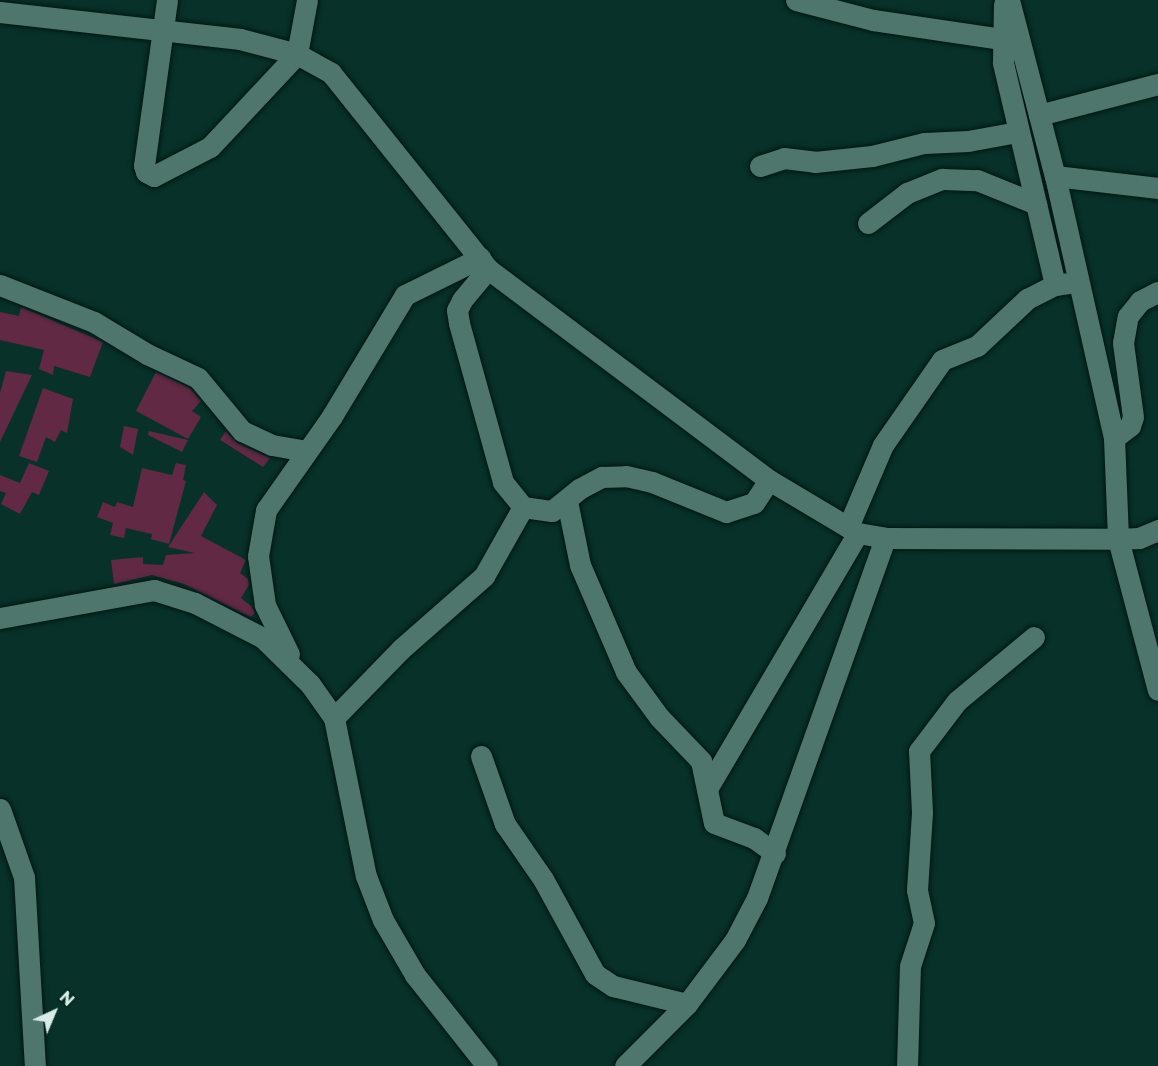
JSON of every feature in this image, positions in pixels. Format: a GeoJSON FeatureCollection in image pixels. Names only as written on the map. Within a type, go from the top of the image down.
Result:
{"type":"FeatureCollection","features":[{"type":"Feature","properties":{"kind":"street"},"geometry":{"type":"LineString","coordinates":[[167,0],[144,165],[146,172],[154,177],[216,142],[297,54],[307,0]]}},
{"type":"Feature","properties":{"kind":"street"},"geometry":{"type":"LineString","coordinates":[[795,0],[873,20],[1002,39]]}},
{"type":"Feature","properties":{"kind":"street"},"geometry":{"type":"LineString","coordinates":[[1004,0],[1003,63],[1017,132],[1056,285]]}},
{"type":"Feature","properties":{"kind":"street"},"geometry":{"type":"LineString","coordinates":[[1010,0],[1055,176],[1077,282],[1114,438],[1118,539],[1158,690]]}},
{"type":"Feature","properties":{"kind":"street"},"geometry":{"type":"LineString","coordinates":[[0,12],[161,33],[225,37],[297,54],[331,73],[344,86],[484,263],[769,480],[853,530],[885,538],[1118,539],[1139,538],[1158,530]]}},
{"type":"Feature","properties":{"kind":"street"},"geometry":{"type":"LineString","coordinates":[[1039,115],[1158,84]]}},
{"type":"Feature","properties":{"kind":"street"},"geometry":{"type":"LineString","coordinates":[[760,166],[784,158],[815,162],[872,156],[924,143],[968,141],[1017,132]]}},
{"type":"Feature","properties":{"kind":"street"},"geometry":{"type":"LineString","coordinates":[[1055,176],[1158,188]]}},
{"type":"Feature","properties":{"kind":"street"},"geometry":{"type":"LineString","coordinates":[[868,223],[923,183],[942,179],[977,180],[1036,204]]}},
{"type":"Feature","properties":{"kind":"street"},"geometry":{"type":"LineString","coordinates":[[295,670],[265,605],[258,545],[271,500],[305,450],[332,416],[405,295],[484,263]]}},
{"type":"Feature","properties":{"kind":"street"},"geometry":{"type":"LineString","coordinates":[[484,263],[457,310],[461,340],[503,482],[523,507],[552,511],[579,489],[602,477],[626,476],[652,482],[726,513],[754,503],[769,480]]}},
{"type":"Feature","properties":{"kind":"street"},"geometry":{"type":"LineString","coordinates":[[707,789],[853,530],[883,445],[926,379],[942,360],[977,345],[1028,298],[1056,285],[1077,282]]}},
{"type":"Feature","properties":{"kind":"street"},"geometry":{"type":"LineString","coordinates":[[0,285],[94,322],[147,354],[198,378],[242,431],[272,445],[305,450]]}},
{"type":"Feature","properties":{"kind":"street"},"geometry":{"type":"LineString","coordinates":[[1114,438],[1130,426],[1133,417],[1123,343],[1128,316],[1140,301],[1158,292]]}},
{"type":"Feature","properties":{"kind":"street"},"geometry":{"type":"LineString","coordinates":[[567,501],[580,565],[626,672],[659,717],[700,761],[714,822],[754,838],[776,853]]}},
{"type":"Feature","properties":{"kind":"street"},"geometry":{"type":"LineString","coordinates":[[334,718],[401,649],[484,576],[523,507]]}},
{"type":"Feature","properties":{"kind":"street"},"geometry":{"type":"LineString","coordinates":[[625,1066],[687,1004],[735,940],[776,853],[885,538]]}},
{"type":"Feature","properties":{"kind":"street"},"geometry":{"type":"LineString","coordinates":[[0,618],[134,591],[168,592],[263,638],[310,684],[334,718],[366,876],[383,920],[415,975],[487,1066]]}},
{"type":"Feature","properties":{"kind":"street"},"geometry":{"type":"LineString","coordinates":[[907,1066],[910,966],[924,923],[917,890],[922,812],[919,751],[957,701],[1034,637]]}},
{"type":"Feature","properties":{"kind":"street"},"geometry":{"type":"LineString","coordinates":[[481,756],[506,824],[543,879],[595,974],[613,986],[687,1004]]}},
{"type":"Feature","properties":{"kind":"street"},"geometry":{"type":"LineString","coordinates":[[0,808],[24,877],[35,1066]]}},
{"type":"Feature","properties":{"kind":"building"},"geometry":{"type":"Polygon","coordinates":[[[21,307],[103,342],[90,377],[54,366],[53,375],[39,369],[44,350],[0,340],[0,312],[19,316],[21,307]]]}},
{"type":"Feature","properties":{"kind":"building"},"geometry":{"type":"Polygon","coordinates":[[[6,371],[32,375],[0,442],[0,393],[6,371]]]}},
{"type":"Feature","properties":{"kind":"building"},"geometry":{"type":"Polygon","coordinates":[[[156,372],[190,388],[201,401],[192,411],[201,417],[188,439],[136,411],[156,372]]]}},
{"type":"Feature","properties":{"kind":"building"},"geometry":{"type":"Polygon","coordinates":[[[43,388],[73,399],[67,433],[61,430],[55,442],[46,437],[37,462],[19,456],[43,388]]]}},
{"type":"Feature","properties":{"kind":"building"},"geometry":{"type":"Polygon","coordinates":[[[124,426],[138,429],[133,455],[120,447],[124,426]]]}},
{"type":"Feature","properties":{"kind":"building"},"geometry":{"type":"Polygon","coordinates":[[[149,431],[188,440],[182,452],[148,435],[149,431]]]}},
{"type":"Feature","properties":{"kind":"building"},"geometry":{"type":"Polygon","coordinates":[[[226,431],[237,443],[270,458],[263,467],[220,440],[226,431]]]}},
{"type":"Feature","properties":{"kind":"building"},"geometry":{"type":"Polygon","coordinates":[[[29,463],[49,471],[39,495],[32,492],[20,514],[1,504],[6,493],[0,491],[0,475],[20,483],[29,463]]]}},
{"type":"Feature","properties":{"kind":"building"},"geometry":{"type":"Polygon","coordinates":[[[176,463],[186,465],[183,480],[186,481],[169,544],[151,539],[152,534],[126,528],[124,538],[110,535],[113,523],[97,517],[103,502],[115,507],[117,502],[133,507],[142,468],[172,475],[176,463]]]}},
{"type":"Feature","properties":{"kind":"building"},"geometry":{"type":"Polygon","coordinates":[[[204,492],[217,505],[201,536],[246,560],[240,573],[248,579],[249,585],[241,598],[252,607],[255,613],[251,617],[184,584],[152,575],[114,584],[111,560],[143,557],[143,564],[163,565],[166,555],[195,553],[168,547],[204,492]]]}}]}
